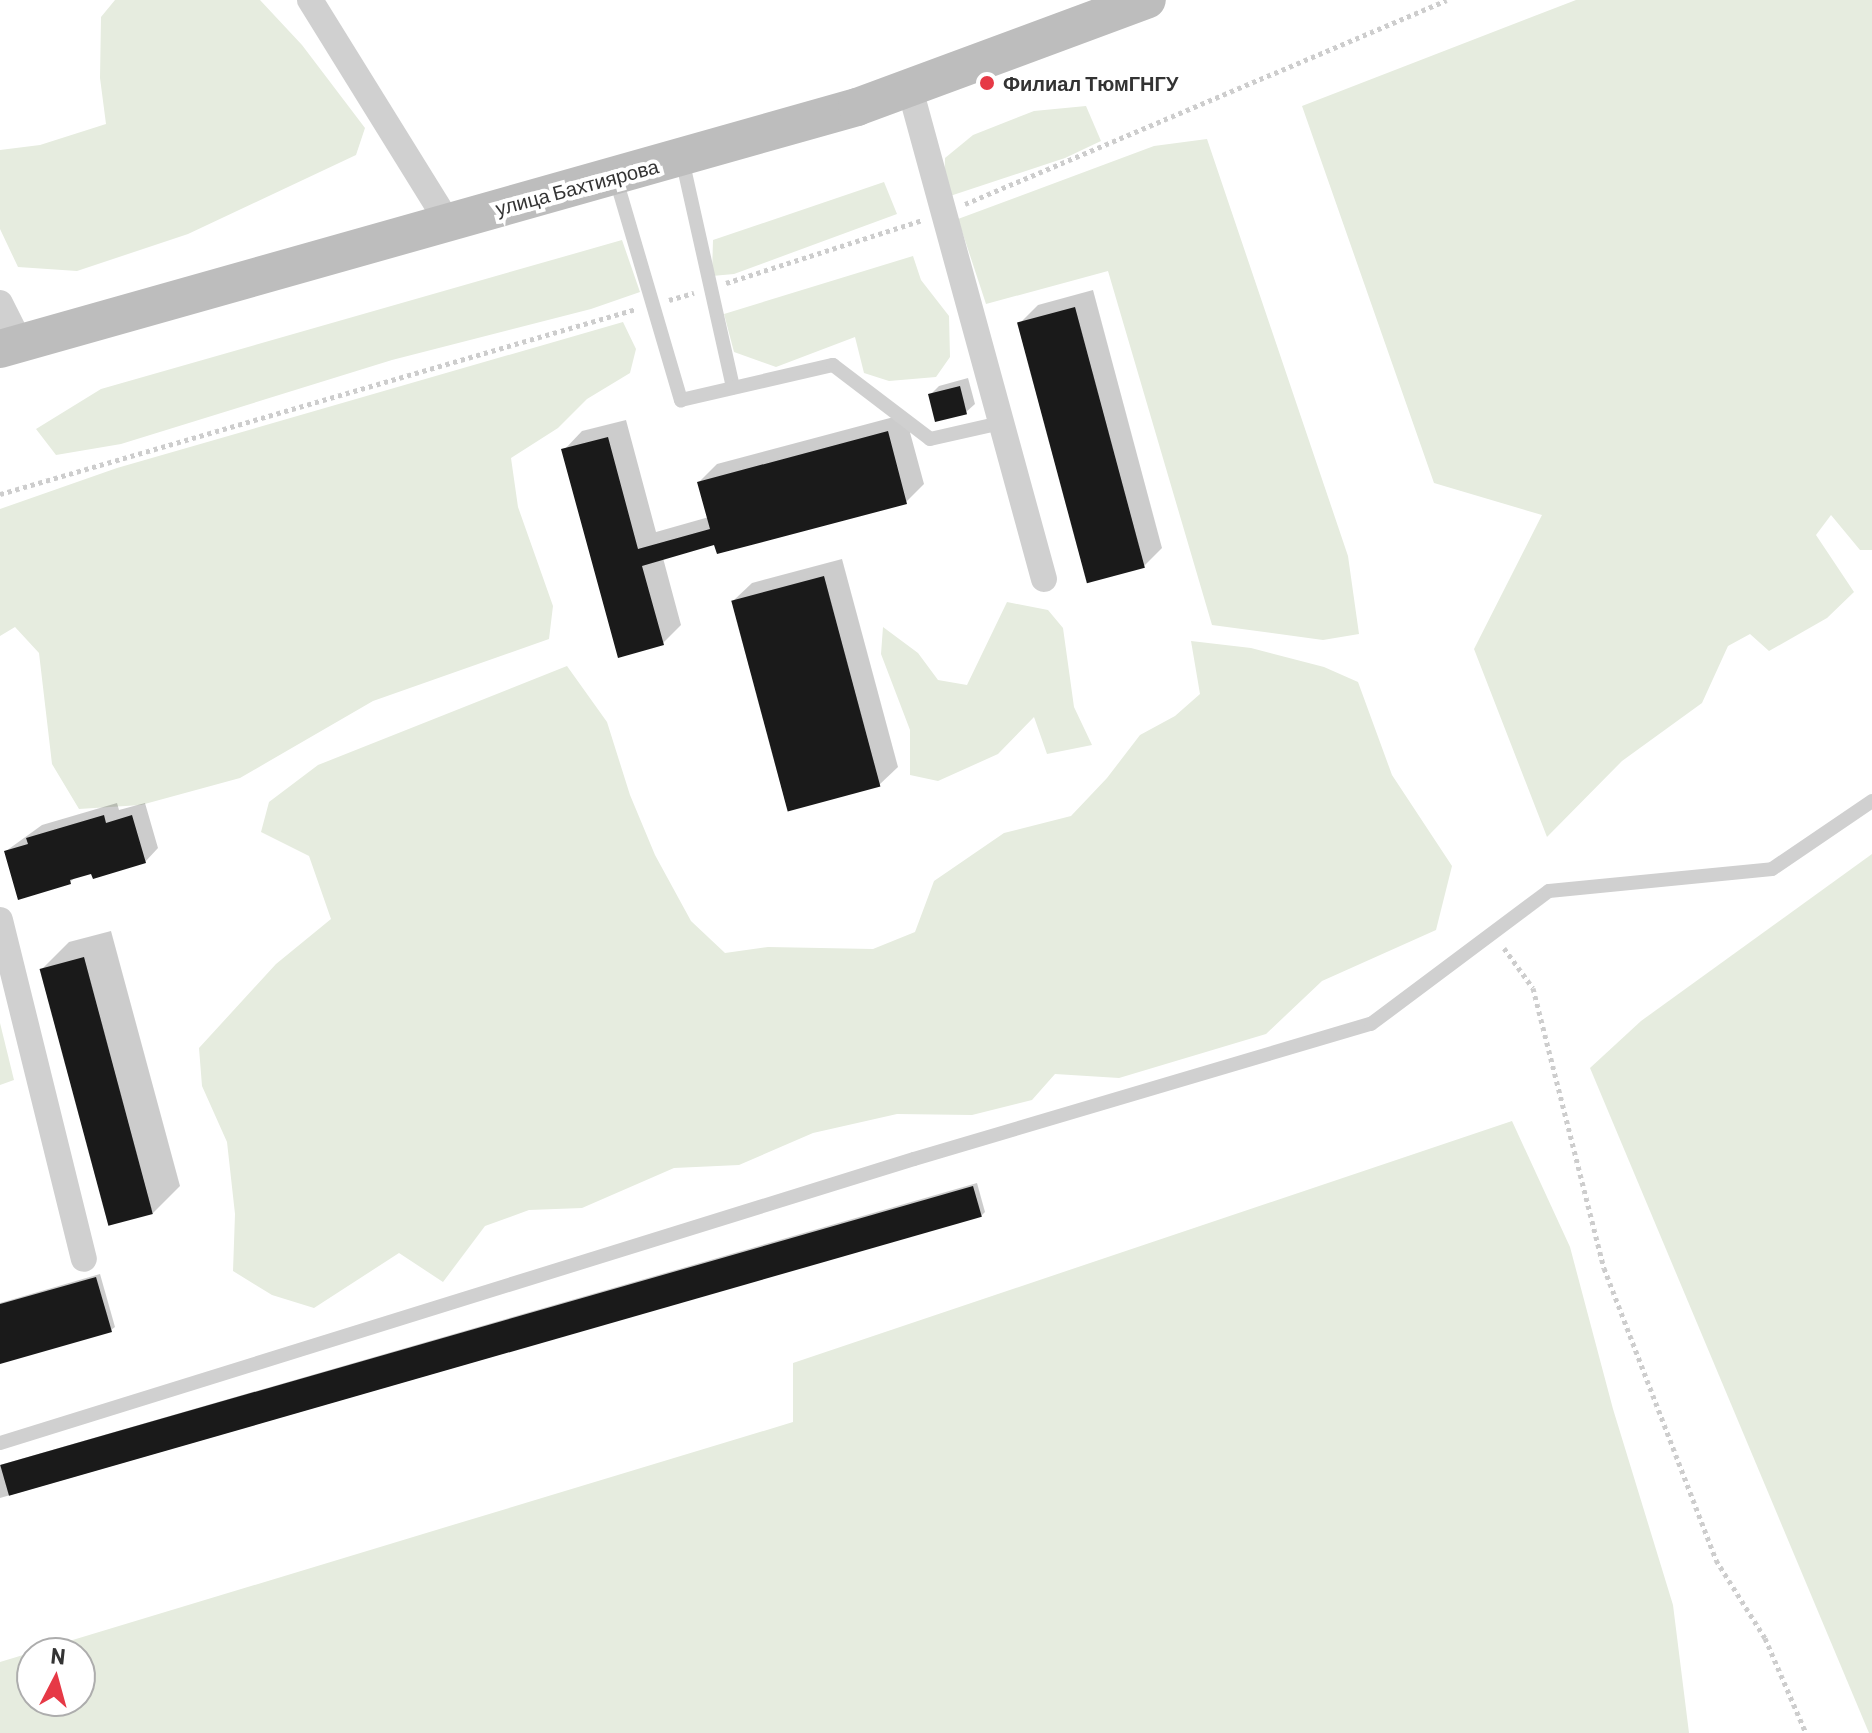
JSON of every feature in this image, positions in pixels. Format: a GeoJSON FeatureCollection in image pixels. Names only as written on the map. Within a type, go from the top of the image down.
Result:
{"type":"FeatureCollection","features":[{"type":"Feature","properties":{"kind":"main road","name":"улица Бахтиярова"},"geometry":{"type":"LineString","coordinates":[[10,346],[682,159],[910,89],[1108,7],[1147,0]]}},
{"type":"Feature","properties":{"kind":"street"},"geometry":{"type":"LineString","coordinates":[[310,0],[448,223]]}},
{"type":"Feature","properties":{"kind":"street"},"geometry":{"type":"LineString","coordinates":[[910,89],[1044,579]]}},
{"type":"Feature","properties":{"kind":"street"},"geometry":{"type":"LineString","coordinates":[[0,303],[10,346]]}},
{"type":"Feature","properties":{"kind":"street"},"geometry":{"type":"LineString","coordinates":[[0,920],[84,1259]]}},
{"type":"Feature","properties":{"kind":"lane"},"geometry":{"type":"LineString","coordinates":[[682,159],[733,387]]}},
{"type":"Feature","properties":{"kind":"lane"},"geometry":{"type":"LineString","coordinates":[[615,176],[681,400],[833,365],[930,439],[1001,423]]}},
{"type":"Feature","properties":{"kind":"lane"},"geometry":{"type":"LineString","coordinates":[[0,1443],[899,1163],[1371,1024],[1549,891],[1772,869],[1872,801]]}},
{"type":"Feature","properties":{"kind":"path"},"geometry":{"type":"LineString","coordinates":[[0,494],[711,288],[944,213],[1447,0]]}},
{"type":"Feature","properties":{"kind":"path"},"geometry":{"type":"LineString","coordinates":[[1493,933],[1533,988],[1604,1268],[1716,1560],[1765,1638],[1806,1733]]}},
{"type":"Feature","properties":{"kind":"shaded area"},"geometry":{"type":"Polygon","coordinates":[[[115,0],[260,0],[302,45],[365,128],[356,155],[188,234],[77,271],[18,267],[0,229],[0,150],[40,145],[106,124],[100,78],[101,17],[115,0]]]}},
{"type":"Feature","properties":{"kind":"shaded area"},"geometry":{"type":"Polygon","coordinates":[[[1576,0],[1872,0],[1872,550],[1860,550],[1831,515],[1816,535],[1854,592],[1827,618],[1769,651],[1750,634],[1728,646],[1702,703],[1622,761],[1547,837],[1474,649],[1542,515],[1434,483],[1302,106],[1576,0]]]}},
{"type":"Feature","properties":{"kind":"shaded area"},"geometry":{"type":"Polygon","coordinates":[[[1086,106],[1101,141],[1065,158],[944,198],[945,158],[973,135],[1034,111],[1086,106]]]}},
{"type":"Feature","properties":{"kind":"shaded area"},"geometry":{"type":"Polygon","coordinates":[[[1207,139],[1348,556],[1359,634],[1323,640],[1212,625],[1108,271],[986,304],[958,219],[1154,146],[1207,139]]]}},
{"type":"Feature","properties":{"kind":"shaded area"},"geometry":{"type":"Polygon","coordinates":[[[884,182],[897,214],[734,274],[712,276],[713,240],[884,182]]]}},
{"type":"Feature","properties":{"kind":"shaded area"},"geometry":{"type":"Polygon","coordinates":[[[622,240],[640,292],[591,309],[392,360],[121,444],[56,455],[36,429],[101,389],[622,240]]]}},
{"type":"Feature","properties":{"kind":"shaded area"},"geometry":{"type":"Polygon","coordinates":[[[913,256],[921,280],[949,316],[950,357],[936,377],[889,381],[864,373],[855,337],[776,367],[734,352],[724,314],[913,256]]]}},
{"type":"Feature","properties":{"kind":"shaded area"},"geometry":{"type":"Polygon","coordinates":[[[623,322],[636,349],[630,373],[587,399],[558,428],[511,458],[518,507],[553,606],[549,639],[373,701],[240,778],[141,805],[79,809],[52,764],[39,653],[15,627],[0,636],[0,509],[117,468],[623,322]]]}},
{"type":"Feature","properties":{"kind":"shaded area"},"geometry":{"type":"Polygon","coordinates":[[[1007,602],[1048,610],[1063,628],[1074,707],[1092,745],[1047,754],[1034,717],[998,754],[938,781],[910,775],[910,730],[881,654],[883,627],[918,653],[938,680],[967,685],[1007,602]]]}},
{"type":"Feature","properties":{"kind":"shaded area"},"geometry":{"type":"Polygon","coordinates":[[[1191,641],[1251,648],[1324,667],[1358,682],[1392,775],[1452,866],[1436,930],[1322,981],[1266,1034],[1119,1078],[1055,1074],[1032,1100],[972,1115],[897,1114],[813,1133],[739,1165],[674,1168],[582,1208],[529,1210],[485,1226],[443,1282],[399,1253],[314,1308],[272,1295],[233,1271],[235,1214],[227,1142],[202,1086],[199,1048],[276,964],[331,919],[309,856],[261,832],[269,802],[318,765],[567,666],[607,722],[630,795],[655,855],[691,921],[725,953],[768,947],[873,949],[915,932],[934,881],[1004,833],[1071,816],[1107,778],[1140,735],[1175,716],[1200,694],[1191,641]]]}},
{"type":"Feature","properties":{"kind":"shaded area"},"geometry":{"type":"Polygon","coordinates":[[[1872,854],[1872,1733],[1869,1733],[1590,1068],[1641,1021],[1872,854]]]}},
{"type":"Feature","properties":{"kind":"shaded area"},"geometry":{"type":"Polygon","coordinates":[[[0,1023],[14,1080],[0,1085],[0,1023]]]}},
{"type":"Feature","properties":{"kind":"shaded area"},"geometry":{"type":"Polygon","coordinates":[[[1512,1121],[1570,1247],[1613,1409],[1673,1605],[1689,1733],[0,1733],[0,1662],[16,1657],[16,1717],[96,1717],[96,1637],[83,1637],[793,1422],[793,1363],[1512,1121]]]}},
{"type":"Feature","properties":{"kind":"building"},"geometry":{"type":"Polygon","coordinates":[[[1075,307],[1145,568],[1087,583],[1017,323],[1075,307]]]}},
{"type":"Feature","properties":{"kind":"building"},"geometry":{"type":"Polygon","coordinates":[[[960,386],[967,414],[935,422],[928,394],[960,386]]]}},
{"type":"Feature","properties":{"kind":"building"},"geometry":{"type":"Polygon","coordinates":[[[888,431],[907,504],[717,554],[714,545],[642,566],[664,645],[618,658],[561,449],[608,437],[638,549],[710,529],[697,482],[888,431]]]}},
{"type":"Feature","properties":{"kind":"building"},"geometry":{"type":"Polygon","coordinates":[[[824,576],[880,787],[788,811],[731,601],[824,576]]]}},
{"type":"Feature","properties":{"kind":"building"},"geometry":{"type":"Polygon","coordinates":[[[104,815],[106,823],[132,815],[146,863],[93,879],[91,874],[70,880],[71,884],[18,900],[4,851],[28,844],[26,838],[104,815]]]}},
{"type":"Feature","properties":{"kind":"building"},"geometry":{"type":"Polygon","coordinates":[[[84,957],[153,1214],[108,1226],[40,969],[84,957]]]}},
{"type":"Feature","properties":{"kind":"building"},"geometry":{"type":"Polygon","coordinates":[[[973,1186],[982,1217],[9,1496],[0,1465],[973,1186]]]}},
{"type":"Feature","properties":{"kind":"building"},"geometry":{"type":"Polygon","coordinates":[[[96,1277],[112,1332],[0,1364],[0,1304],[96,1277]]]}},
{"type":"Feature","properties":{"kind":"place","name":"Филиал ТюмГНГУ"},"geometry":{"type":"Point","coordinates":[987,83]}}]}
